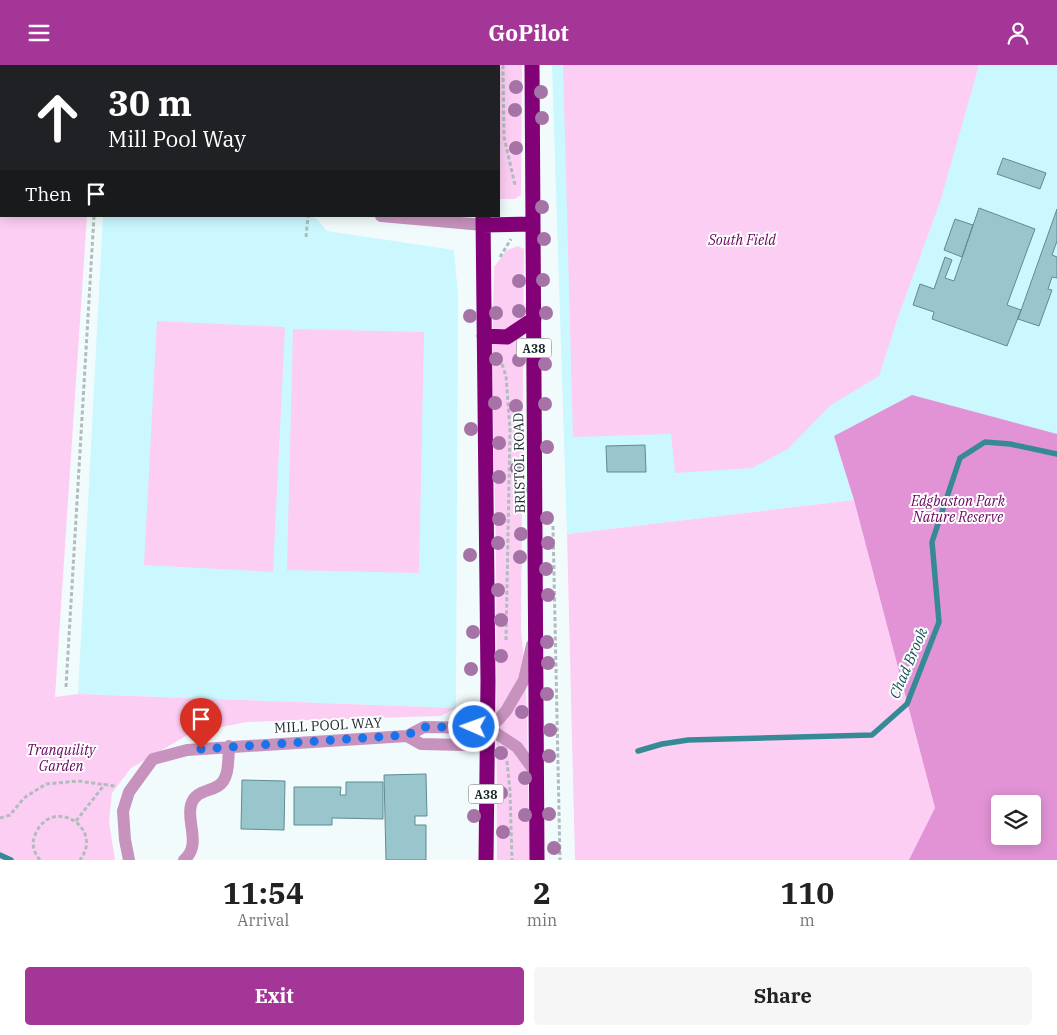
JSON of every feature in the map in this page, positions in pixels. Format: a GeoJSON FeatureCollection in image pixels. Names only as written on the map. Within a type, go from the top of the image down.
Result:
{"type":"FeatureCollection","features":[{"type":"Feature","properties":{"kind":"highway","name":"BRISTOL ROAD"},"geometry":{"type":"LineString","coordinates":[[532,65],[537,860]]}},
{"type":"Feature","properties":{"kind":"highway"},"geometry":{"type":"LineString","coordinates":[[483,221],[533,224]]}},
{"type":"Feature","properties":{"kind":"highway","name":"A38"},"geometry":{"type":"LineString","coordinates":[[483,221],[491,336],[486,860]]}},
{"type":"Feature","properties":{"kind":"highway"},"geometry":{"type":"LineString","coordinates":[[491,336],[507,337],[534,319]]}},
{"type":"Feature","properties":{"kind":"street"},"geometry":{"type":"LineString","coordinates":[[401,217],[483,221]]}},
{"type":"Feature","properties":{"kind":"street"},"geometry":{"type":"LineString","coordinates":[[407,735],[421,743],[465,745],[488,727],[506,711],[524,680],[536,631]]}},
{"type":"Feature","properties":{"kind":"street"},"geometry":{"type":"LineString","coordinates":[[407,735],[424,727],[488,727],[517,747],[536,773]]}},
{"type":"Feature","properties":{"kind":"street","name":"MILL POOL WAY"},"geometry":{"type":"LineString","coordinates":[[129,860],[125,840],[123,811],[128,792],[153,759],[187,750],[407,735]]}},
{"type":"Feature","properties":{"kind":"street"},"geometry":{"type":"LineString","coordinates":[[184,860],[188,857],[193,843],[190,807],[193,799],[200,793],[219,786],[225,777],[228,767],[229,747]]}},
{"type":"Feature","properties":{"kind":"path"},"geometry":{"type":"LineString","coordinates":[[504,65],[504,137],[516,190]]}},
{"type":"Feature","properties":{"kind":"path"},"geometry":{"type":"LineString","coordinates":[[66,687],[94,217]]}},
{"type":"Feature","properties":{"kind":"path"},"geometry":{"type":"LineString","coordinates":[[306,237],[308,217]]}},
{"type":"Feature","properties":{"kind":"path"},"geometry":{"type":"LineString","coordinates":[[497,261],[518,224]]}},
{"type":"Feature","properties":{"kind":"path"},"geometry":{"type":"LineString","coordinates":[[491,336],[506,376],[510,430],[506,644]]}},
{"type":"Feature","properties":{"kind":"path"},"geometry":{"type":"LineString","coordinates":[[558,727],[560,860]]}},
{"type":"Feature","properties":{"kind":"path"},"geometry":{"type":"LineString","coordinates":[[506,740],[512,860]]}},
{"type":"Feature","properties":{"kind":"path"},"geometry":{"type":"LineString","coordinates":[[0,818],[10,815],[24,798],[46,784],[78,781],[115,786]]}},
{"type":"Feature","properties":{"kind":"path"},"geometry":{"type":"LineString","coordinates":[[76,821],[105,784]]}},
{"type":"Feature","properties":{"kind":"path"},"geometry":{"type":"LineString","coordinates":[[40,860],[35,853],[33,839],[38,826],[49,818],[63,815],[76,821],[85,832],[86,846],[81,860]]}},
{"type":"Feature","properties":{"kind":"shaded area","name":"South Field"},"geometry":{"type":"Polygon","coordinates":[[[552,65],[1057,65],[1057,434],[834,436],[854,500],[567,534],[552,65]]]}},
{"type":"Feature","properties":{"kind":"shaded area"},"geometry":{"type":"Polygon","coordinates":[[[103,217],[315,217],[327,231],[454,250],[458,295],[456,708],[78,694],[103,217]]]}},
{"type":"Feature","properties":{"kind":"green space"},"geometry":{"type":"Polygon","coordinates":[[[500,65],[522,65],[521,195],[515,199],[500,199],[500,65]]]}},
{"type":"Feature","properties":{"kind":"green space","name":"South Field"},"geometry":{"type":"Polygon","coordinates":[[[563,65],[979,65],[940,202],[897,320],[879,376],[831,405],[788,449],[752,468],[675,473],[671,434],[573,437],[563,65]]]}},
{"type":"Feature","properties":{"kind":"green space","name":"Tranquility Garden"},"geometry":{"type":"Polygon","coordinates":[[[0,217],[87,217],[55,697],[78,694],[456,708],[441,716],[247,722],[191,733],[131,768],[112,793],[109,822],[115,860],[0,860],[0,217]]]}},
{"type":"Feature","properties":{"kind":"green space"},"geometry":{"type":"Polygon","coordinates":[[[518,246],[524,249],[521,630],[526,679],[530,860],[497,860],[496,552],[492,361],[494,267],[507,250],[518,246]]]}},
{"type":"Feature","properties":{"kind":"green space"},"geometry":{"type":"Polygon","coordinates":[[[157,321],[285,327],[273,572],[144,565],[157,321]]]}},
{"type":"Feature","properties":{"kind":"green space"},"geometry":{"type":"Polygon","coordinates":[[[293,329],[424,332],[419,573],[287,570],[293,329]]]}},
{"type":"Feature","properties":{"kind":"green space","name":"Edgbaston Park Nature Reserve"},"geometry":{"type":"Polygon","coordinates":[[[912,395],[1057,434],[1057,860],[909,860],[935,808],[854,500],[834,436],[912,395]]]}},
{"type":"Feature","properties":{"kind":"green space"},"geometry":{"type":"Polygon","coordinates":[[[854,500],[935,808],[991,835],[991,845],[1010,845],[1041,860],[575,860],[567,534],[854,500]]]}},
{"type":"Feature","properties":{"kind":"building"},"geometry":{"type":"Polygon","coordinates":[[[1003,158],[1046,173],[1040,189],[997,174],[1003,158]]]}},
{"type":"Feature","properties":{"kind":"building"},"geometry":{"type":"Polygon","coordinates":[[[979,208],[1035,229],[1007,305],[1021,310],[1007,346],[932,319],[934,312],[913,305],[920,284],[934,289],[945,257],[952,260],[945,278],[954,281],[979,208]]]}},
{"type":"Feature","properties":{"kind":"building"},"geometry":{"type":"Polygon","coordinates":[[[1057,209],[1057,241],[1052,255],[1057,257],[1057,278],[1052,277],[1048,289],[1052,290],[1039,326],[1018,319],[1057,209]]]}},
{"type":"Feature","properties":{"kind":"building"},"geometry":{"type":"Polygon","coordinates":[[[955,219],[973,225],[962,257],[944,250],[955,219]]]}},
{"type":"Feature","properties":{"kind":"building"},"geometry":{"type":"Polygon","coordinates":[[[645,445],[646,472],[607,472],[606,446],[645,445]]]}},
{"type":"Feature","properties":{"kind":"building"},"geometry":{"type":"Polygon","coordinates":[[[426,774],[427,816],[415,816],[415,825],[426,825],[426,860],[386,860],[384,775],[426,774]]]}},
{"type":"Feature","properties":{"kind":"building"},"geometry":{"type":"Polygon","coordinates":[[[242,780],[285,781],[284,830],[241,829],[242,780]]]}},
{"type":"Feature","properties":{"kind":"building"},"geometry":{"type":"Polygon","coordinates":[[[346,782],[383,782],[383,819],[332,818],[332,825],[294,825],[294,787],[341,787],[340,795],[346,795],[346,782]]]}},
{"type":"Feature","properties":{"kind":"waterway","name":"Chad Brook"},"geometry":{"type":"LineString","coordinates":[[638,751],[662,744],[688,740],[872,735],[907,704],[939,622],[932,542],[960,458],[985,442],[1010,444],[1057,454]]}},
{"type":"Feature","properties":{"kind":"waterway"},"geometry":{"type":"LineString","coordinates":[[0,855],[11,860]]}},
{"type":"Feature","properties":{"kind":"route"},"geometry":{"type":"LineString","coordinates":[[201,749],[407,735],[424,727],[436,726],[474,727]]}}]}
